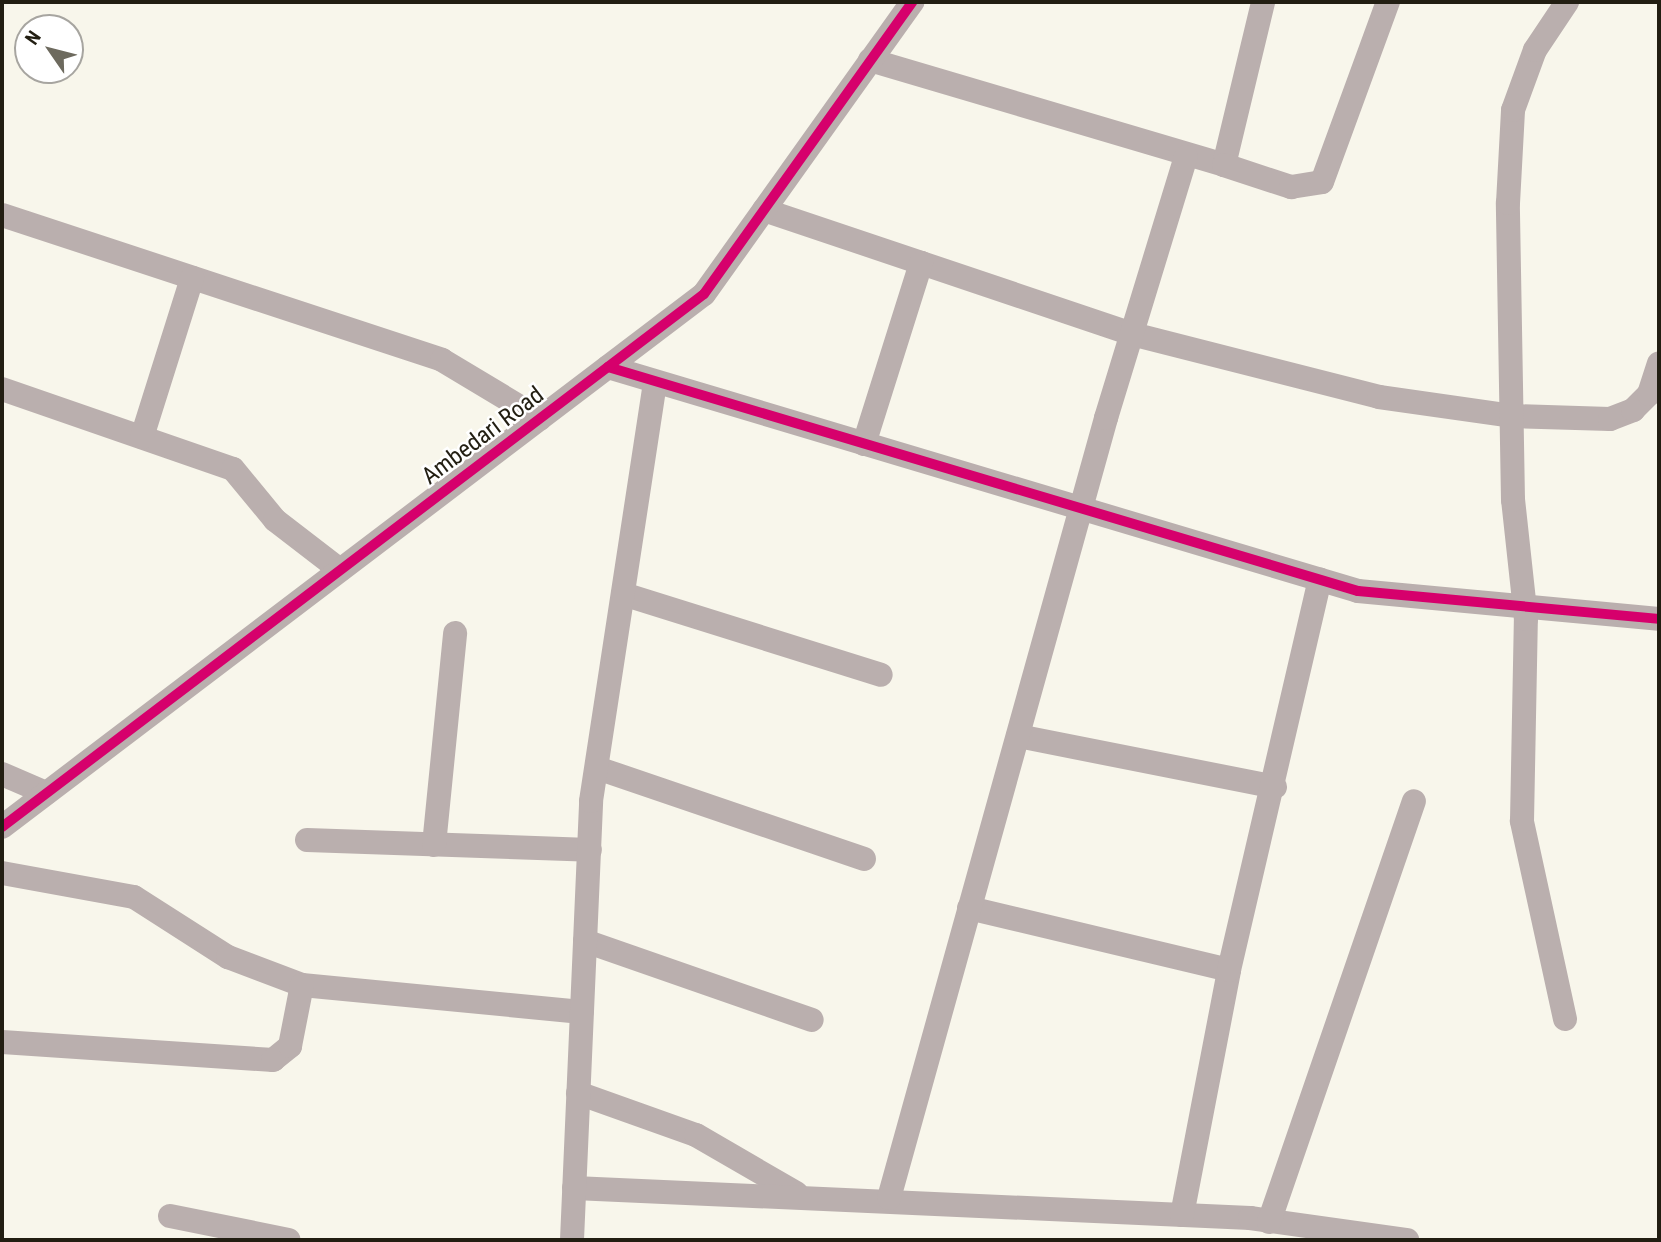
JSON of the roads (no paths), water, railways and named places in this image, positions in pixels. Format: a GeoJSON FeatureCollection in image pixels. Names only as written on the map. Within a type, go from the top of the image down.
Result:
{"type":"FeatureCollection","features":[{"type":"Feature","properties":{"kind":"street","name":"Ambedari Road"},"geometry":{"type":"LineString","coordinates":[[2,827],[704,295],[912,2]]}},
{"type":"Feature","properties":{"kind":"street"},"geometry":{"type":"LineString","coordinates":[[1224,165],[1263,2]]}},
{"type":"Feature","properties":{"kind":"street"},"geometry":{"type":"LineString","coordinates":[[870,60],[1186,157],[1224,165],[1291,187],[1310,187],[1328,176],[1388,2]]}},
{"type":"Feature","properties":{"kind":"street"},"geometry":{"type":"LineString","coordinates":[[1565,1019],[1522,821],[1525,606],[1512,416],[1513,110],[1535,50],[1567,2]]}},
{"type":"Feature","properties":{"kind":"street"},"geometry":{"type":"LineString","coordinates":[[889,1198],[1080,509],[1186,157]]}},
{"type":"Feature","properties":{"kind":"street"},"geometry":{"type":"LineString","coordinates":[[764,210],[1132,334],[1379,397],[1512,416],[1610,419],[1633,410],[1649,394],[1659,364]]}},
{"type":"Feature","properties":{"kind":"street"},"geometry":{"type":"LineString","coordinates":[[2,215],[442,360],[540,419]]}},
{"type":"Feature","properties":{"kind":"street"},"geometry":{"type":"LineString","coordinates":[[864,444],[921,263]]}},
{"type":"Feature","properties":{"kind":"street"},"geometry":{"type":"LineString","coordinates":[[142,437],[192,278]]}},
{"type":"Feature","properties":{"kind":"street"},"geometry":{"type":"LineString","coordinates":[[608,367],[1358,591],[1659,619]]}},
{"type":"Feature","properties":{"kind":"street"},"geometry":{"type":"LineString","coordinates":[[572,1240],[585,941],[597,768],[655,382]]}},
{"type":"Feature","properties":{"kind":"street"},"geometry":{"type":"LineString","coordinates":[[2,389],[245,476],[275,520],[340,570]]}},
{"type":"Feature","properties":{"kind":"street"},"geometry":{"type":"LineString","coordinates":[[1182,1215],[1229,970],[1275,787],[1320,579]]}},
{"type":"Feature","properties":{"kind":"street"},"geometry":{"type":"LineString","coordinates":[[623,594],[881,675]]}},
{"type":"Feature","properties":{"kind":"street"},"geometry":{"type":"LineString","coordinates":[[434,845],[455,633]]}},
{"type":"Feature","properties":{"kind":"street"},"geometry":{"type":"LineString","coordinates":[[1017,736],[1275,787]]}},
{"type":"Feature","properties":{"kind":"street"},"geometry":{"type":"LineString","coordinates":[[597,768],[864,859]]}},
{"type":"Feature","properties":{"kind":"street"},"geometry":{"type":"LineString","coordinates":[[2,774],[46,793]]}},
{"type":"Feature","properties":{"kind":"street"},"geometry":{"type":"LineString","coordinates":[[1269,1222],[1414,801]]}},
{"type":"Feature","properties":{"kind":"street"},"geometry":{"type":"LineString","coordinates":[[307,840],[590,850]]}},
{"type":"Feature","properties":{"kind":"street"},"geometry":{"type":"LineString","coordinates":[[2,873],[134,897],[228,957],[302,985],[582,1012]]}},
{"type":"Feature","properties":{"kind":"street"},"geometry":{"type":"LineString","coordinates":[[970,908],[1229,970]]}},
{"type":"Feature","properties":{"kind":"street"},"geometry":{"type":"LineString","coordinates":[[585,941],[812,1020]]}},
{"type":"Feature","properties":{"kind":"street"},"geometry":{"type":"LineString","coordinates":[[2,1042],[273,1060],[289,1046],[302,985]]}},
{"type":"Feature","properties":{"kind":"street"},"geometry":{"type":"LineString","coordinates":[[578,1093],[696,1135],[800,1195]]}},
{"type":"Feature","properties":{"kind":"street"},"geometry":{"type":"LineString","coordinates":[[574,1188],[889,1198],[1182,1215],[1269,1222],[1302,1233],[1408,1240]]}},
{"type":"Feature","properties":{"kind":"street"},"geometry":{"type":"LineString","coordinates":[[170,1216],[289,1240]]}}]}
